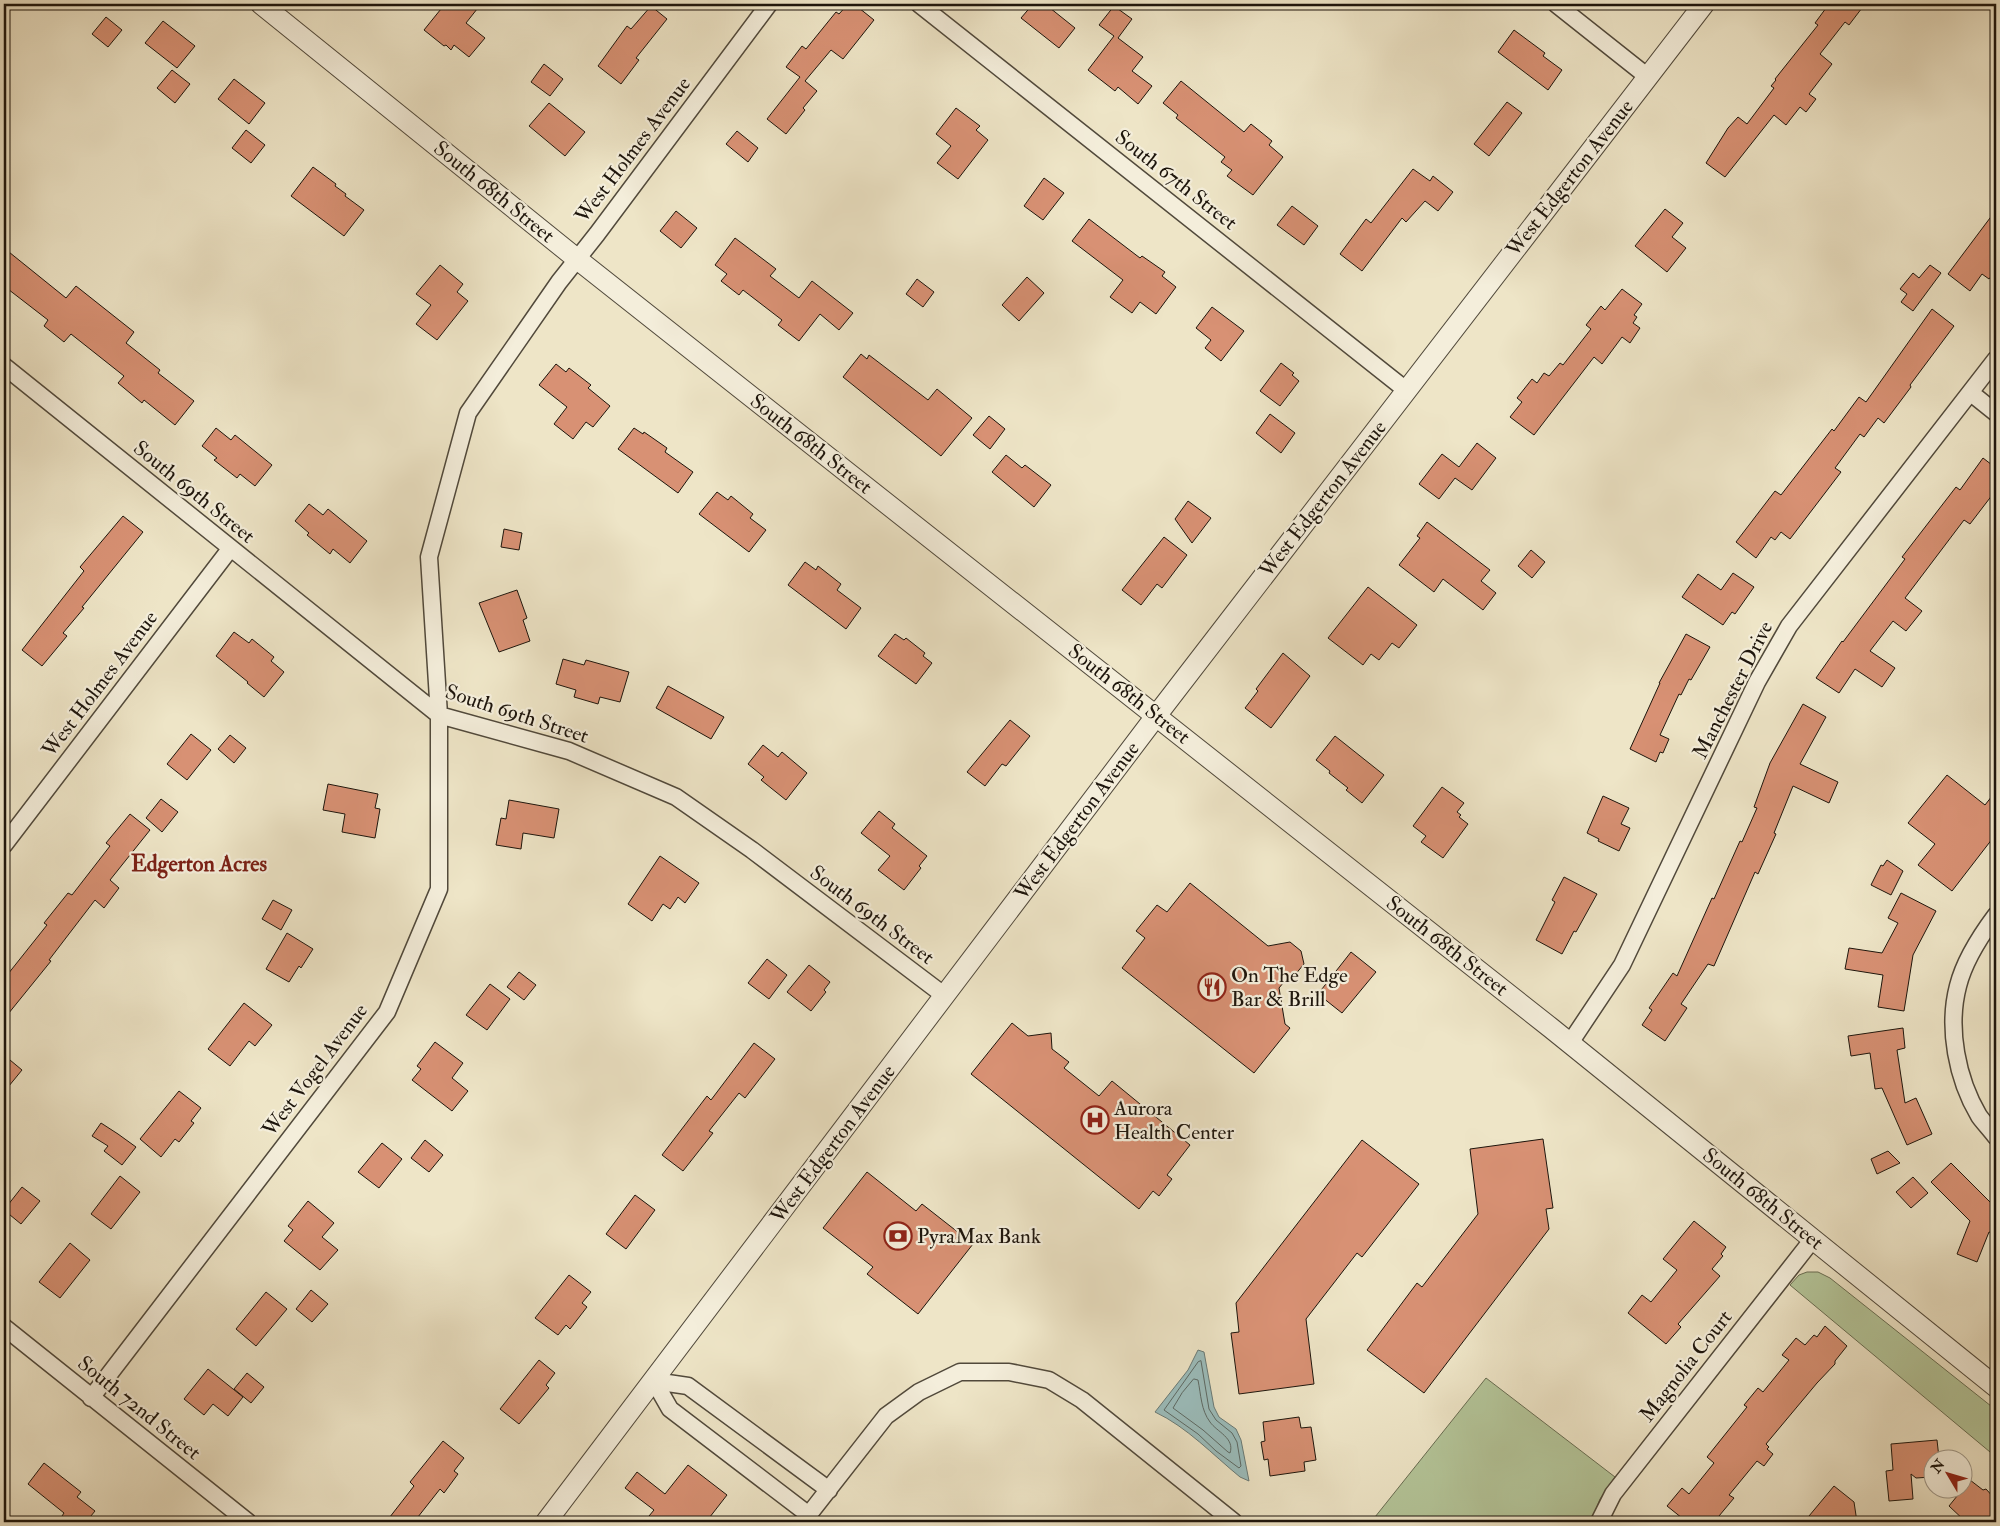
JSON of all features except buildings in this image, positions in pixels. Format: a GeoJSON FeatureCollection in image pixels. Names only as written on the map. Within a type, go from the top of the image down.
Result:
{"type":"FeatureCollection","features":[{"type":"Feature","properties":{"kind":"street","name":"South 68th Street"},"geometry":{"type":"LineString","coordinates":[[261,4],[577,259],[1570,1043],[1996,1387]]}},
{"type":"Feature","properties":{"kind":"street","name":"West Holmes Avenue"},"geometry":{"type":"LineString","coordinates":[[439,715],[429,557],[468,413],[559,282],[768,4]]}},
{"type":"Feature","properties":{"kind":"street","name":"South 67th Street"},"geometry":{"type":"LineString","coordinates":[[919,4],[1406,390]]}},
{"type":"Feature","properties":{"kind":"street"},"geometry":{"type":"LineString","coordinates":[[1556,4],[1648,77]]}},
{"type":"Feature","properties":{"kind":"street","name":"West Edgerton Avenue"},"geometry":{"type":"LineString","coordinates":[[546,1522],[1156,716],[1704,4]]}},
{"type":"Feature","properties":{"kind":"street","name":"Manchester Drive"},"geometry":{"type":"LineString","coordinates":[[1570,1043],[1622,965],[1757,682],[1789,626],[1996,360]]}},
{"type":"Feature","properties":{"kind":"street","name":"South 69th Street"},"geometry":{"type":"LineString","coordinates":[[4,366],[439,715],[569,752],[676,797],[752,850],[945,996]]}},
{"type":"Feature","properties":{"kind":"street"},"geometry":{"type":"LineString","coordinates":[[1971,393],[1996,413]]}},
{"type":"Feature","properties":{"kind":"street","name":"West Holmes Avenue"},"geometry":{"type":"LineString","coordinates":[[4,845],[230,549]]}},
{"type":"Feature","properties":{"kind":"street","name":"West Vogel Avenue"},"geometry":{"type":"LineString","coordinates":[[91,1398],[386,1012],[439,889],[439,715]]}},
{"type":"Feature","properties":{"kind":"street"},"geometry":{"type":"LineString","coordinates":[[1996,915],[1979,938],[1958,985],[1952,1022],[1960,1072],[1979,1116],[1996,1137]]}},
{"type":"Feature","properties":{"kind":"street","name":"Magnolia Court"},"geometry":{"type":"LineString","coordinates":[[1599,1522],[1613,1494],[1812,1239]]}},
{"type":"Feature","properties":{"kind":"street","name":"South 72nd Street"},"geometry":{"type":"LineString","coordinates":[[4,1327],[248,1522]]}},
{"type":"Feature","properties":{"kind":"street"},"geometry":{"type":"LineString","coordinates":[[654,1380],[670,1409],[806,1519],[886,1416],[919,1392],[960,1372],[1009,1372],[1049,1380],[1082,1400],[1234,1522]]}},
{"type":"Feature","properties":{"kind":"street"},"geometry":{"type":"LineString","coordinates":[[654,1380],[688,1386],[829,1490]]}},
{"type":"Feature","properties":{"kind":"green space"},"geometry":{"type":"Polygon","coordinates":[[[1807,1272],[1818,1272],[1830,1278],[1996,1410],[1996,1457],[1790,1285],[1799,1275],[1807,1272]]]}},
{"type":"Feature","properties":{"kind":"green space"},"geometry":{"type":"Polygon","coordinates":[[[1486,1378],[1615,1477],[1600,1499],[1591,1522],[1371,1522],[1486,1378]]]}},
{"type":"Feature","properties":{"kind":"water"},"geometry":{"type":"Polygon","coordinates":[[[1198,1350],[1204,1352],[1214,1407],[1219,1417],[1236,1429],[1241,1440],[1249,1481],[1240,1477],[1189,1433],[1155,1412],[1188,1370],[1198,1350]]]}},
{"type":"Feature","properties":{"kind":"place","name":"On The Edge Bar & Brill"},"geometry":{"type":"Point","coordinates":[1212,987]}},
{"type":"Feature","properties":{"kind":"place","name":"Aurora Health Center"},"geometry":{"type":"Point","coordinates":[1095,1120]}},
{"type":"Feature","properties":{"kind":"place","name":"PyraMax Bank"},"geometry":{"type":"Point","coordinates":[898,1236]}},
{"type":"Feature","properties":{"kind":"district","name":"Edgerton Acres"},"geometry":{"type":"Point","coordinates":[199,864]}}]}
